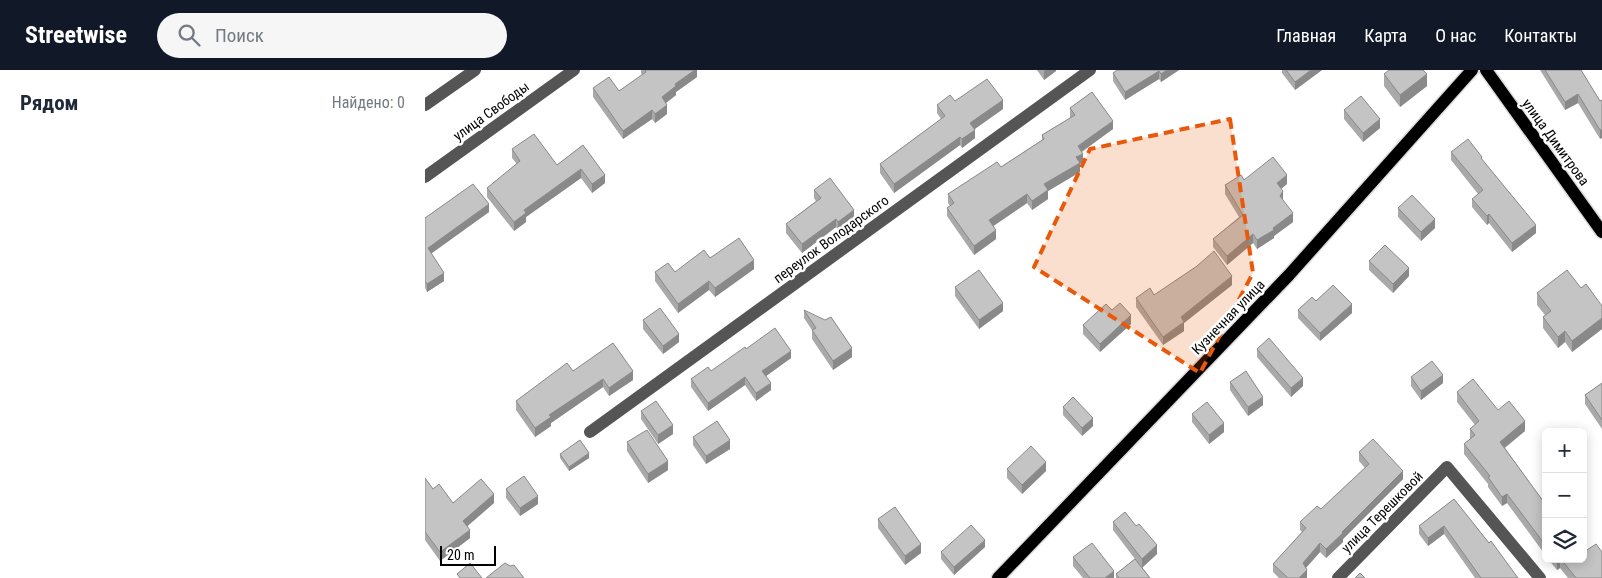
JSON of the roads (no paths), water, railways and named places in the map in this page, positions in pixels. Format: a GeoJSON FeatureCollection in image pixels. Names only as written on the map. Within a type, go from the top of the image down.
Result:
{"type":"FeatureCollection","features":[{"type":"Feature","properties":{"kind":"main road","name":"Кузнечная улица"},"geometry":{"type":"LineString","coordinates":[[1004,576],[1289,275],[1471,70]]}},
{"type":"Feature","properties":{"kind":"main road","name":"улица Димитрова"},"geometry":{"type":"LineString","coordinates":[[1486,70],[1602,232]]}},
{"type":"Feature","properties":{"kind":"street"},"geometry":{"type":"LineString","coordinates":[[425,105],[475,70]]}},
{"type":"Feature","properties":{"kind":"street","name":"улица Свободы"},"geometry":{"type":"LineString","coordinates":[[425,177],[574,70]]}},
{"type":"Feature","properties":{"kind":"street","name":"переулок Володарского"},"geometry":{"type":"LineString","coordinates":[[590,432],[1090,70]]}},
{"type":"Feature","properties":{"kind":"street","name":"улица Терешковой"},"geometry":{"type":"LineString","coordinates":[[1337,578],[1447,467],[1540,578]]}}]}
